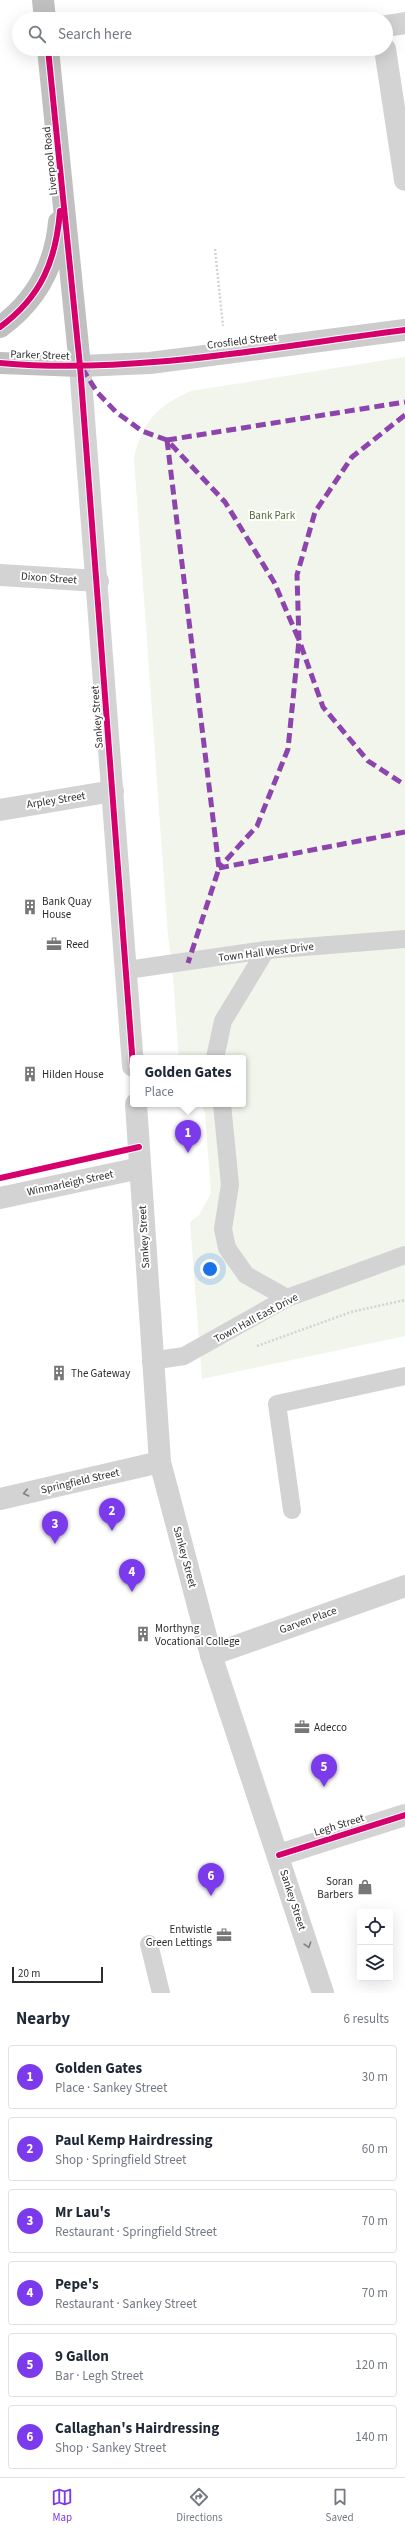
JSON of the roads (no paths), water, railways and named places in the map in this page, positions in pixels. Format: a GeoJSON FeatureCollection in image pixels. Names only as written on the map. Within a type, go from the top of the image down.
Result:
{"type":"FeatureCollection","features":[{"type":"Feature","properties":{"kind":"highway"},"geometry":{"type":"LineString","coordinates":[[43,0],[44,12]]}},
{"type":"Feature","properties":{"kind":"highway","name":"Liverpool Road"},"geometry":{"type":"LineString","coordinates":[[49,56],[80,366]]}},
{"type":"Feature","properties":{"kind":"highway"},"geometry":{"type":"LineString","coordinates":[[0,327],[39,290],[51,262],[59,229],[62,187]]}},
{"type":"Feature","properties":{"kind":"highway","name":"Parker Street"},"geometry":{"type":"LineString","coordinates":[[0,363],[80,366]]}},
{"type":"Feature","properties":{"kind":"street"},"geometry":{"type":"LineString","coordinates":[[393,25],[405,23]]}},
{"type":"Feature","properties":{"kind":"street"},"geometry":{"type":"LineString","coordinates":[[386,56],[405,180]]}},
{"type":"Feature","properties":{"kind":"street","name":"Crosfield Street"},"geometry":{"type":"LineString","coordinates":[[80,366],[150,363],[405,330]]}},
{"type":"Feature","properties":{"kind":"street","name":"Sankey Street"},"geometry":{"type":"LineString","coordinates":[[80,366],[98,581],[132,1055]]}},
{"type":"Feature","properties":{"kind":"street","name":"Dixon Street"},"geometry":{"type":"LineString","coordinates":[[0,575],[98,581]]}},
{"type":"Feature","properties":{"kind":"street","name":"Arpley Street"},"geometry":{"type":"LineString","coordinates":[[0,810],[113,791]]}},
{"type":"Feature","properties":{"kind":"street","name":"Sankey Street"},"geometry":{"type":"LineString","coordinates":[[136,1107],[151,1361],[160,1462],[211,1655],[279,1855],[323,1993]]}},
{"type":"Feature","properties":{"kind":"street","name":"Winmarleigh Street"},"geometry":{"type":"LineString","coordinates":[[0,1198],[140,1168]]}},
{"type":"Feature","properties":{"kind":"street","name":"Springfield Street"},"geometry":{"type":"LineString","coordinates":[[0,1499],[160,1462]]}},
{"type":"Feature","properties":{"kind":"street","name":"Garven Place"},"geometry":{"type":"LineString","coordinates":[[211,1655],[405,1586]]}},
{"type":"Feature","properties":{"kind":"street","name":"Legh Street"},"geometry":{"type":"LineString","coordinates":[[279,1855],[405,1815]]}},
{"type":"Feature","properties":{"kind":"lane","name":"Town Hall West Drive"},"geometry":{"type":"LineString","coordinates":[[127,970],[266,950],[405,939]]}},
{"type":"Feature","properties":{"kind":"lane"},"geometry":{"type":"LineString","coordinates":[[216,1055],[223,1021],[266,950]]}},
{"type":"Feature","properties":{"kind":"lane"},"geometry":{"type":"LineString","coordinates":[[222,1107],[230,1185],[223,1229],[227,1248],[246,1275],[286,1298]]}},
{"type":"Feature","properties":{"kind":"lane","name":"Town Hall East Drive"},"geometry":{"type":"LineString","coordinates":[[151,1361],[184,1356],[286,1298],[405,1255]]}},
{"type":"Feature","properties":{"kind":"lane"},"geometry":{"type":"LineString","coordinates":[[292,1510],[277,1404],[405,1376]]}},
{"type":"Feature","properties":{"kind":"lane"},"geometry":{"type":"LineString","coordinates":[[149,1944],[161,1993]]}},
{"type":"Feature","properties":{"kind":"place","name":"Bank Quay House"},"geometry":{"type":"Point","coordinates":[30,907]}},
{"type":"Feature","properties":{"kind":"place","name":"Reed"},"geometry":{"type":"Point","coordinates":[54,944]}},
{"type":"Feature","properties":{"kind":"place","name":"Hilden House"},"geometry":{"type":"Point","coordinates":[30,1074]}},
{"type":"Feature","properties":{"kind":"place","name":"Golden Gates"},"geometry":{"type":"Point","coordinates":[188,1153]}},
{"type":"Feature","properties":{"kind":"place","name":"The Gateway"},"geometry":{"type":"Point","coordinates":[59,1373]}},
{"type":"Feature","properties":{"kind":"place","name":"Paul Kemp Hairdressing"},"geometry":{"type":"Point","coordinates":[112,1531]}},
{"type":"Feature","properties":{"kind":"place","name":"Mr Lau's"},"geometry":{"type":"Point","coordinates":[55,1544]}},
{"type":"Feature","properties":{"kind":"place","name":"Pepe's"},"geometry":{"type":"Point","coordinates":[132,1592]}},
{"type":"Feature","properties":{"kind":"place","name":"Morthyng Vocational College"},"geometry":{"type":"Point","coordinates":[143,1634]}},
{"type":"Feature","properties":{"kind":"place","name":"Adecco"},"geometry":{"type":"Point","coordinates":[302,1727]}},
{"type":"Feature","properties":{"kind":"place","name":"9 Gallon"},"geometry":{"type":"Point","coordinates":[324,1787]}},
{"type":"Feature","properties":{"kind":"place","name":"Soran Barbers"},"geometry":{"type":"Point","coordinates":[365,1887]}},
{"type":"Feature","properties":{"kind":"place","name":"Callaghan's Hairdressing"},"geometry":{"type":"Point","coordinates":[211,1896]}},
{"type":"Feature","properties":{"kind":"place","name":"Entwistle Green Lettings"},"geometry":{"type":"Point","coordinates":[224,1935]}},
{"type":"Feature","properties":{"kind":"park label","name":"Bank Park"},"geometry":{"type":"Point","coordinates":[272,515]}}]}
